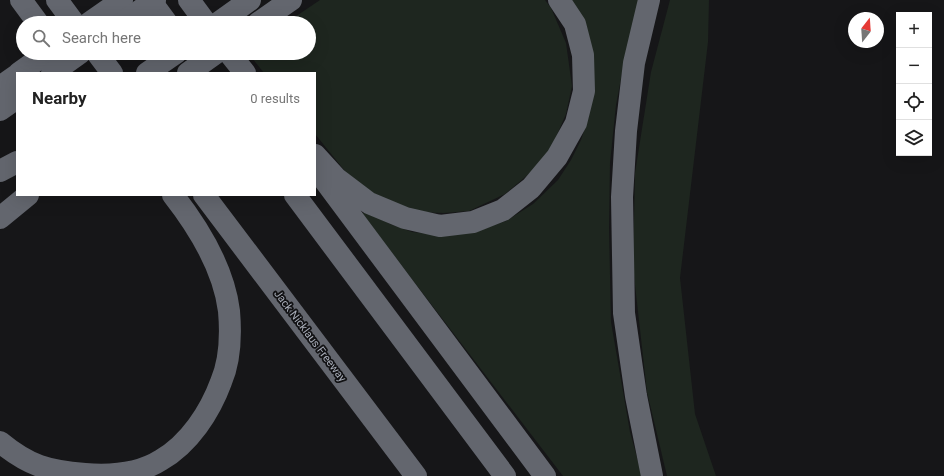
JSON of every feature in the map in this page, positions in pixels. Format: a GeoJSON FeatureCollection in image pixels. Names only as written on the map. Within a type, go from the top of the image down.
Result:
{"type":"FeatureCollection","features":[{"type":"Feature","properties":{"kind":"highway"},"geometry":{"type":"LineString","coordinates":[[21,0],[33,16]]}},
{"type":"Feature","properties":{"kind":"highway"},"geometry":{"type":"LineString","coordinates":[[57,0],[69,16]]}},
{"type":"Feature","properties":{"kind":"highway"},"geometry":{"type":"LineString","coordinates":[[99,16],[122,0]]}},
{"type":"Feature","properties":{"kind":"highway"},"geometry":{"type":"LineString","coordinates":[[150,0],[162,16]]}},
{"type":"Feature","properties":{"kind":"highway"},"geometry":{"type":"LineString","coordinates":[[132,16],[155,0]]}},
{"type":"Feature","properties":{"kind":"highway"},"geometry":{"type":"LineString","coordinates":[[189,0],[201,16]]}},
{"type":"Feature","properties":{"kind":"highway"},"geometry":{"type":"LineString","coordinates":[[228,16],[250,0]]}},
{"type":"Feature","properties":{"kind":"highway"},"geometry":{"type":"LineString","coordinates":[[268,16],[291,0]]}},
{"type":"Feature","properties":{"kind":"highway"},"geometry":{"type":"LineString","coordinates":[[269,16],[295,0]]}},
{"type":"Feature","properties":{"kind":"highway"},"geometry":{"type":"LineString","coordinates":[[316,156],[336,178],[369,203],[405,218],[440,226],[473,222],[503,210],[531,188],[557,157],[576,123],[584,91],[583,54],[575,24],[559,0]]}},
{"type":"Feature","properties":{"kind":"highway"},"geometry":{"type":"LineString","coordinates":[[649,0],[634,63],[626,131],[622,197],[624,313],[636,396],[652,476]]}},
{"type":"Feature","properties":{"kind":"highway"},"geometry":{"type":"LineString","coordinates":[[28,72],[40,60]]}},
{"type":"Feature","properties":{"kind":"highway"},"geometry":{"type":"LineString","coordinates":[[67,60],[76,72]]}},
{"type":"Feature","properties":{"kind":"highway"},"geometry":{"type":"LineString","coordinates":[[53,72],[70,60]]}},
{"type":"Feature","properties":{"kind":"highway"},"geometry":{"type":"LineString","coordinates":[[102,60],[111,72]]}},
{"type":"Feature","properties":{"kind":"highway"},"geometry":{"type":"LineString","coordinates":[[148,72],[166,60]]}},
{"type":"Feature","properties":{"kind":"highway"},"geometry":{"type":"LineString","coordinates":[[195,60],[203,72]]}},
{"type":"Feature","properties":{"kind":"highway"},"geometry":{"type":"LineString","coordinates":[[189,72],[206,60]]}},
{"type":"Feature","properties":{"kind":"highway"},"geometry":{"type":"LineString","coordinates":[[235,60],[244,72]]}},
{"type":"Feature","properties":{"kind":"highway"},"geometry":{"type":"LineString","coordinates":[[316,168],[545,476]]}},
{"type":"Feature","properties":{"kind":"highway"},"geometry":{"type":"LineString","coordinates":[[0,208],[17,196]]}},
{"type":"Feature","properties":{"kind":"highway"},"geometry":{"type":"LineString","coordinates":[[0,218],[27,196]]}},
{"type":"Feature","properties":{"kind":"highway"},"geometry":{"type":"LineString","coordinates":[[0,442],[32,464],[52,470],[95,475],[132,472],[148,467],[162,460],[173,452],[186,440],[206,413],[222,381],[226,365],[229,347],[229,310],[219,270],[181,205],[174,196]]}},
{"type":"Feature","properties":{"kind":"highway","name":"Jack Nicklaus Freeway"},"geometry":{"type":"LineString","coordinates":[[205,196],[416,476]]}},
{"type":"Feature","properties":{"kind":"highway"},"geometry":{"type":"LineString","coordinates":[[296,196],[505,476]]}},
{"type":"Feature","properties":{"kind":"shaded area"},"geometry":{"type":"Polygon","coordinates":[[[320,0],[545,0],[551,8],[566,43],[572,86],[566,114],[550,151],[537,167],[505,194],[469,211],[444,213],[414,212],[391,206],[349,176],[316,135],[316,72],[263,72],[254,60],[316,60],[316,16],[296,16],[320,0]]]}},
{"type":"Feature","properties":{"kind":"shaded area"},"geometry":{"type":"Polygon","coordinates":[[[569,0],[640,0],[627,47],[616,105],[610,163],[609,228],[611,322],[630,432],[642,476],[563,476],[362,214],[366,211],[390,224],[412,232],[439,235],[474,232],[506,221],[533,204],[558,180],[571,160],[581,140],[589,116],[569,0]]]}},
{"type":"Feature","properties":{"kind":"shaded area"},"geometry":{"type":"Polygon","coordinates":[[[670,0],[709,0],[708,42],[680,278],[695,414],[716,476],[667,476],[647,392],[633,267],[635,173],[651,72],[670,0]]]}}]}
